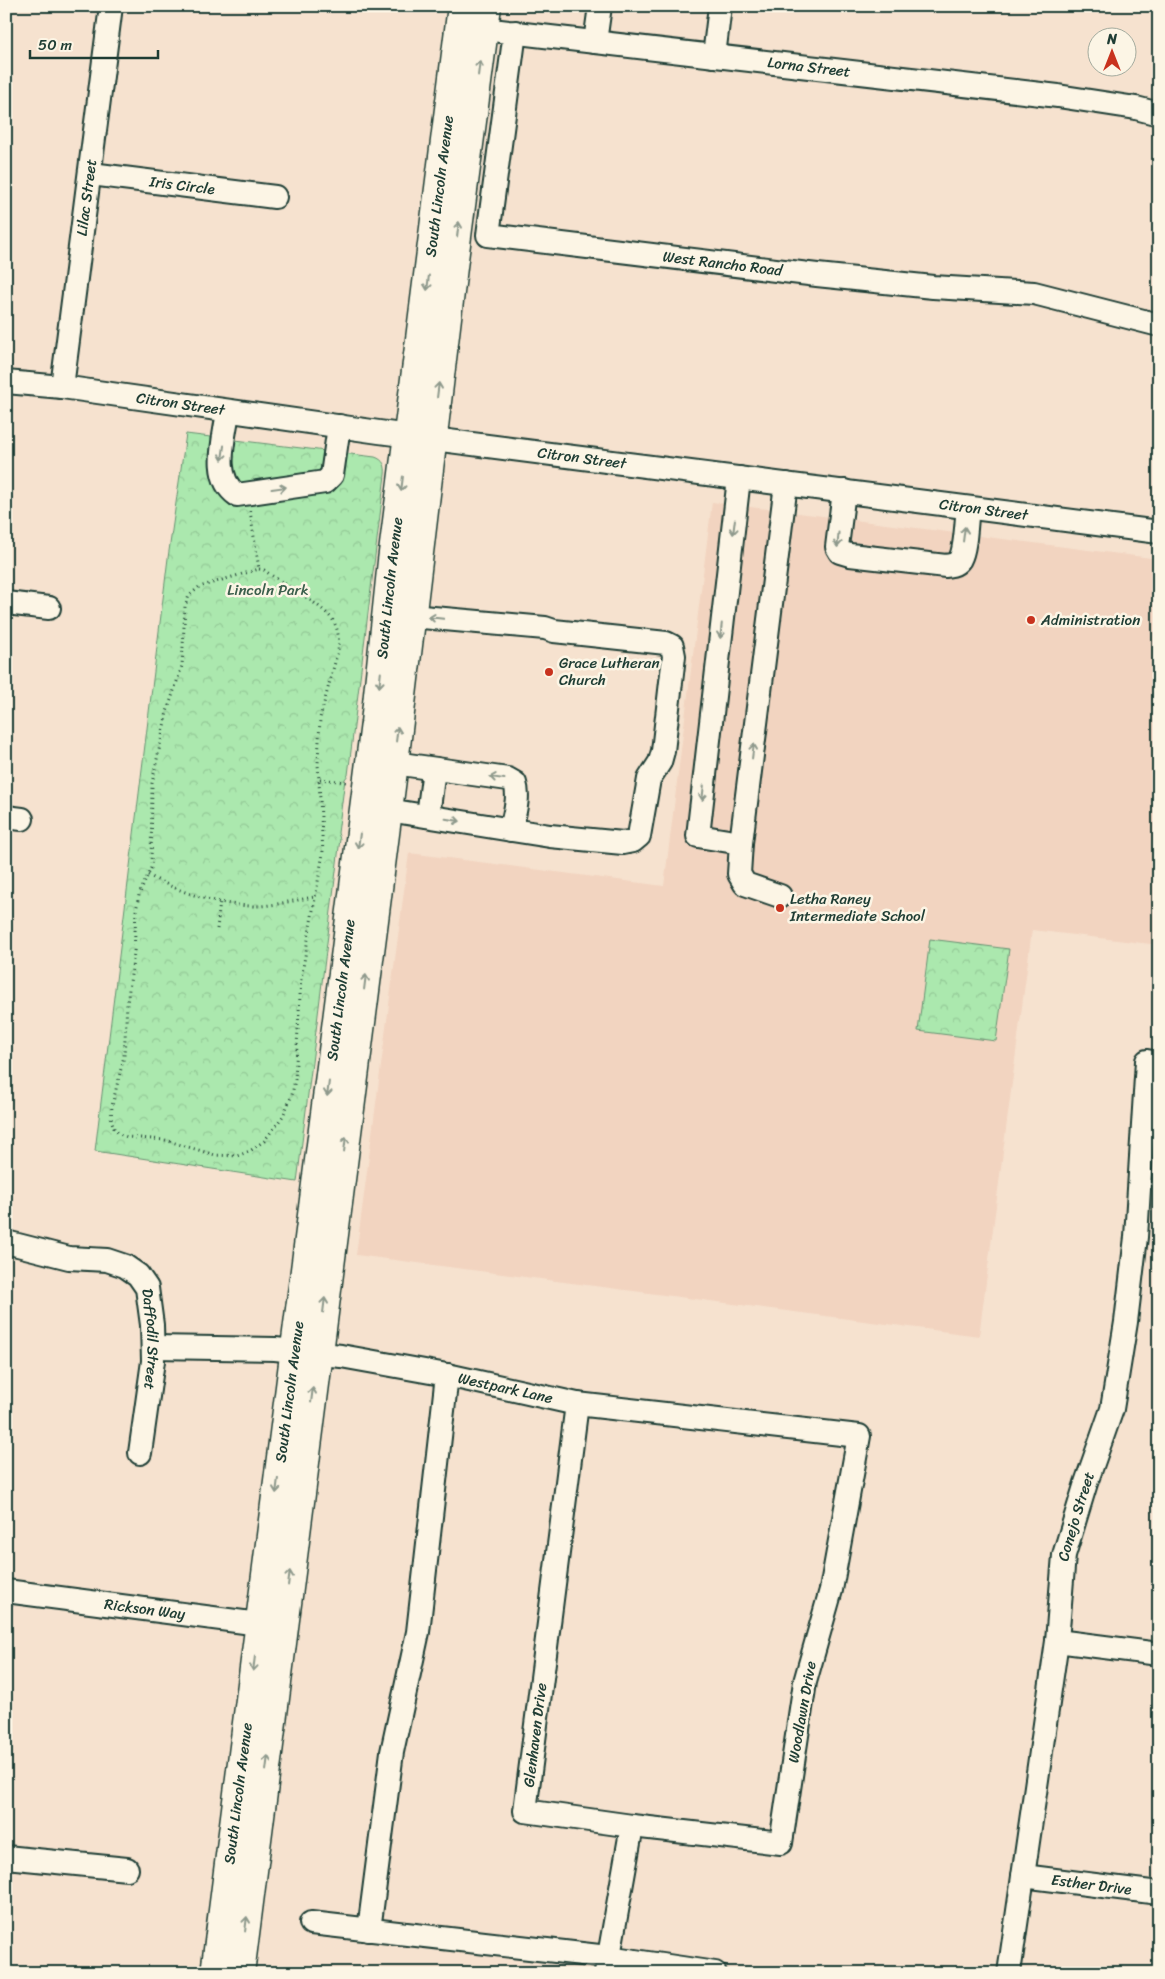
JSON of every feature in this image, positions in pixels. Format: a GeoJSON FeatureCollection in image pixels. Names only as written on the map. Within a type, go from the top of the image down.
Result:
{"type":"FeatureCollection","features":[{"type":"Feature","properties":{"kind":"main road","name":"South Lincoln Avenue"},"geometry":{"type":"LineString","coordinates":[[215,1973],[271,1625],[306,1352],[373,732],[420,437],[473,17]]}},
{"type":"Feature","properties":{"kind":"main road","name":"South Lincoln Avenue"},"geometry":{"type":"LineString","coordinates":[[306,1352],[394,763],[411,616],[420,437]]}},
{"type":"Feature","properties":{"kind":"main road","name":"South Lincoln Avenue"},"geometry":{"type":"LineString","coordinates":[[240,1973],[271,1625]]}},
{"type":"Feature","properties":{"kind":"street","name":"Lilac Street"},"geometry":{"type":"LineString","coordinates":[[62,388],[91,174],[111,6]]}},
{"type":"Feature","properties":{"kind":"street"},"geometry":{"type":"LineString","coordinates":[[595,42],[600,6]]}},
{"type":"Feature","properties":{"kind":"street"},"geometry":{"type":"LineString","coordinates":[[714,56],[720,6]]}},
{"type":"Feature","properties":{"kind":"street","name":"Lorna Street"},"geometry":{"type":"LineString","coordinates":[[473,17],[514,32],[1058,96],[1136,108],[1159,114]]}},
{"type":"Feature","properties":{"kind":"street","name":"West Rancho Road"},"geometry":{"type":"LineString","coordinates":[[514,32],[488,236],[933,287],[1034,292],[1159,324]]}},
{"type":"Feature","properties":{"kind":"street","name":"Iris Circle"},"geometry":{"type":"LineString","coordinates":[[91,174],[274,197]]}},
{"type":"Feature","properties":{"kind":"street","name":"Citron Street"},"geometry":{"type":"LineString","coordinates":[[6,382],[1159,532]]}},
{"type":"Feature","properties":{"kind":"street"},"geometry":{"type":"LineString","coordinates":[[228,411],[221,466],[226,484],[237,495],[326,482],[332,475],[339,426]]}},
{"type":"Feature","properties":{"kind":"street"},"geometry":{"type":"LineString","coordinates":[[739,478],[698,836],[741,843]]}},
{"type":"Feature","properties":{"kind":"street"},"geometry":{"type":"LineString","coordinates":[[780,896],[745,884],[740,874],[741,843],[786,484]]}},
{"type":"Feature","properties":{"kind":"street"},"geometry":{"type":"LineString","coordinates":[[844,492],[837,547],[840,552],[850,555],[946,566],[955,564],[960,558],[963,548],[968,508]]}},
{"type":"Feature","properties":{"kind":"street"},"geometry":{"type":"LineString","coordinates":[[6,603],[49,608]]}},
{"type":"Feature","properties":{"kind":"street"},"geometry":{"type":"LineString","coordinates":[[388,810],[550,836],[623,843],[633,841],[639,836],[649,779],[660,762],[663,751],[674,651],[672,646],[666,643],[546,628],[411,616]]}},
{"type":"Feature","properties":{"kind":"street"},"geometry":{"type":"LineString","coordinates":[[394,763],[508,779],[515,783],[517,798],[511,830]]}},
{"type":"Feature","properties":{"kind":"street"},"geometry":{"type":"LineString","coordinates":[[428,816],[434,769]]}},
{"type":"Feature","properties":{"kind":"street","name":"Conejo Street"},"geometry":{"type":"LineString","coordinates":[[1009,1973],[1057,1640],[1064,1555],[1112,1408],[1136,1237],[1153,1062]]}},
{"type":"Feature","properties":{"kind":"street","name":"Daffodil Street"},"geometry":{"type":"LineString","coordinates":[[6,1242],[69,1258],[107,1260],[125,1266],[138,1275],[147,1288],[153,1347],[149,1395],[140,1454]]}},
{"type":"Feature","properties":{"kind":"street","name":"Westpark Lane"},"geometry":{"type":"LineString","coordinates":[[153,1347],[275,1349],[306,1352],[447,1375],[577,1404],[858,1436]]}},
{"type":"Feature","properties":{"kind":"street"},"geometry":{"type":"LineString","coordinates":[[369,1930],[392,1752],[418,1632],[447,1375]]}},
{"type":"Feature","properties":{"kind":"street","name":"Glenhaven Drive"},"geometry":{"type":"LineString","coordinates":[[577,1404],[525,1811],[632,1826]]}},
{"type":"Feature","properties":{"kind":"street","name":"Woodlawn Drive"},"geometry":{"type":"LineString","coordinates":[[632,1826],[781,1844],[805,1682],[831,1590],[858,1436]]}},
{"type":"Feature","properties":{"kind":"street","name":"Rickson Way"},"geometry":{"type":"LineString","coordinates":[[6,1590],[271,1625]]}},
{"type":"Feature","properties":{"kind":"street"},"geometry":{"type":"LineString","coordinates":[[1057,1640],[1159,1654]]}},
{"type":"Feature","properties":{"kind":"street"},"geometry":{"type":"LineString","coordinates":[[607,1965],[632,1826]]}},
{"type":"Feature","properties":{"kind":"street"},"geometry":{"type":"LineString","coordinates":[[6,1857],[128,1869]]}},
{"type":"Feature","properties":{"kind":"street","name":"Esther Drive"},"geometry":{"type":"LineString","coordinates":[[1023,1876],[1159,1893]]}},
{"type":"Feature","properties":{"kind":"street"},"geometry":{"type":"LineString","coordinates":[[311,1923],[607,1965],[716,1973]]}},
{"type":"Feature","properties":{"kind":"path"},"geometry":{"type":"LineString","coordinates":[[247,493],[260,569]]}},
{"type":"Feature","properties":{"kind":"path"},"geometry":{"type":"LineString","coordinates":[[260,569],[326,611],[336,628],[338,651],[320,718],[318,736],[320,779],[324,845],[301,979],[295,1079],[292,1095],[283,1116],[264,1141],[250,1151],[237,1156],[225,1157],[165,1140],[127,1137],[119,1134],[114,1128],[111,1119],[112,1106],[124,1056],[136,911],[139,895],[151,868],[152,783],[167,712],[182,666],[185,606],[189,596],[199,587],[260,569]]}},
{"type":"Feature","properties":{"kind":"path"},"geometry":{"type":"LineString","coordinates":[[320,779],[350,782],[350,788]]}},
{"type":"Feature","properties":{"kind":"path"},"geometry":{"type":"LineString","coordinates":[[148,875],[166,885],[191,894],[251,906],[315,897]]}},
{"type":"Feature","properties":{"kind":"path"},"geometry":{"type":"LineString","coordinates":[[217,929],[220,901]]}},
{"type":"Feature","properties":{"kind":"shaded area","name":"Letha Raney Intermediate School"},"geometry":{"type":"Polygon","coordinates":[[[712,502],[1159,559],[1159,945],[1032,930],[979,1336],[356,1255],[409,853],[664,886],[712,502]]]}},
{"type":"Feature","properties":{"kind":"green space","name":"Lincoln Park"},"geometry":{"type":"Polygon","coordinates":[[[186,434],[375,457],[384,464],[385,469],[348,775],[345,779],[338,833],[340,839],[297,1182],[95,1151],[168,558],[186,434]]]}},
{"type":"Feature","properties":{"kind":"green space"},"geometry":{"type":"Polygon","coordinates":[[[930,939],[1009,949],[996,1041],[918,1031],[930,939]]]}},
{"type":"Feature","properties":{"kind":"place","name":"Administration"},"geometry":{"type":"Point","coordinates":[1031,620]}},
{"type":"Feature","properties":{"kind":"place","name":"Grace Lutheran Church"},"geometry":{"type":"Point","coordinates":[549,672]}},
{"type":"Feature","properties":{"kind":"place","name":"Letha Raney Intermediate School"},"geometry":{"type":"Point","coordinates":[780,908]}}]}
